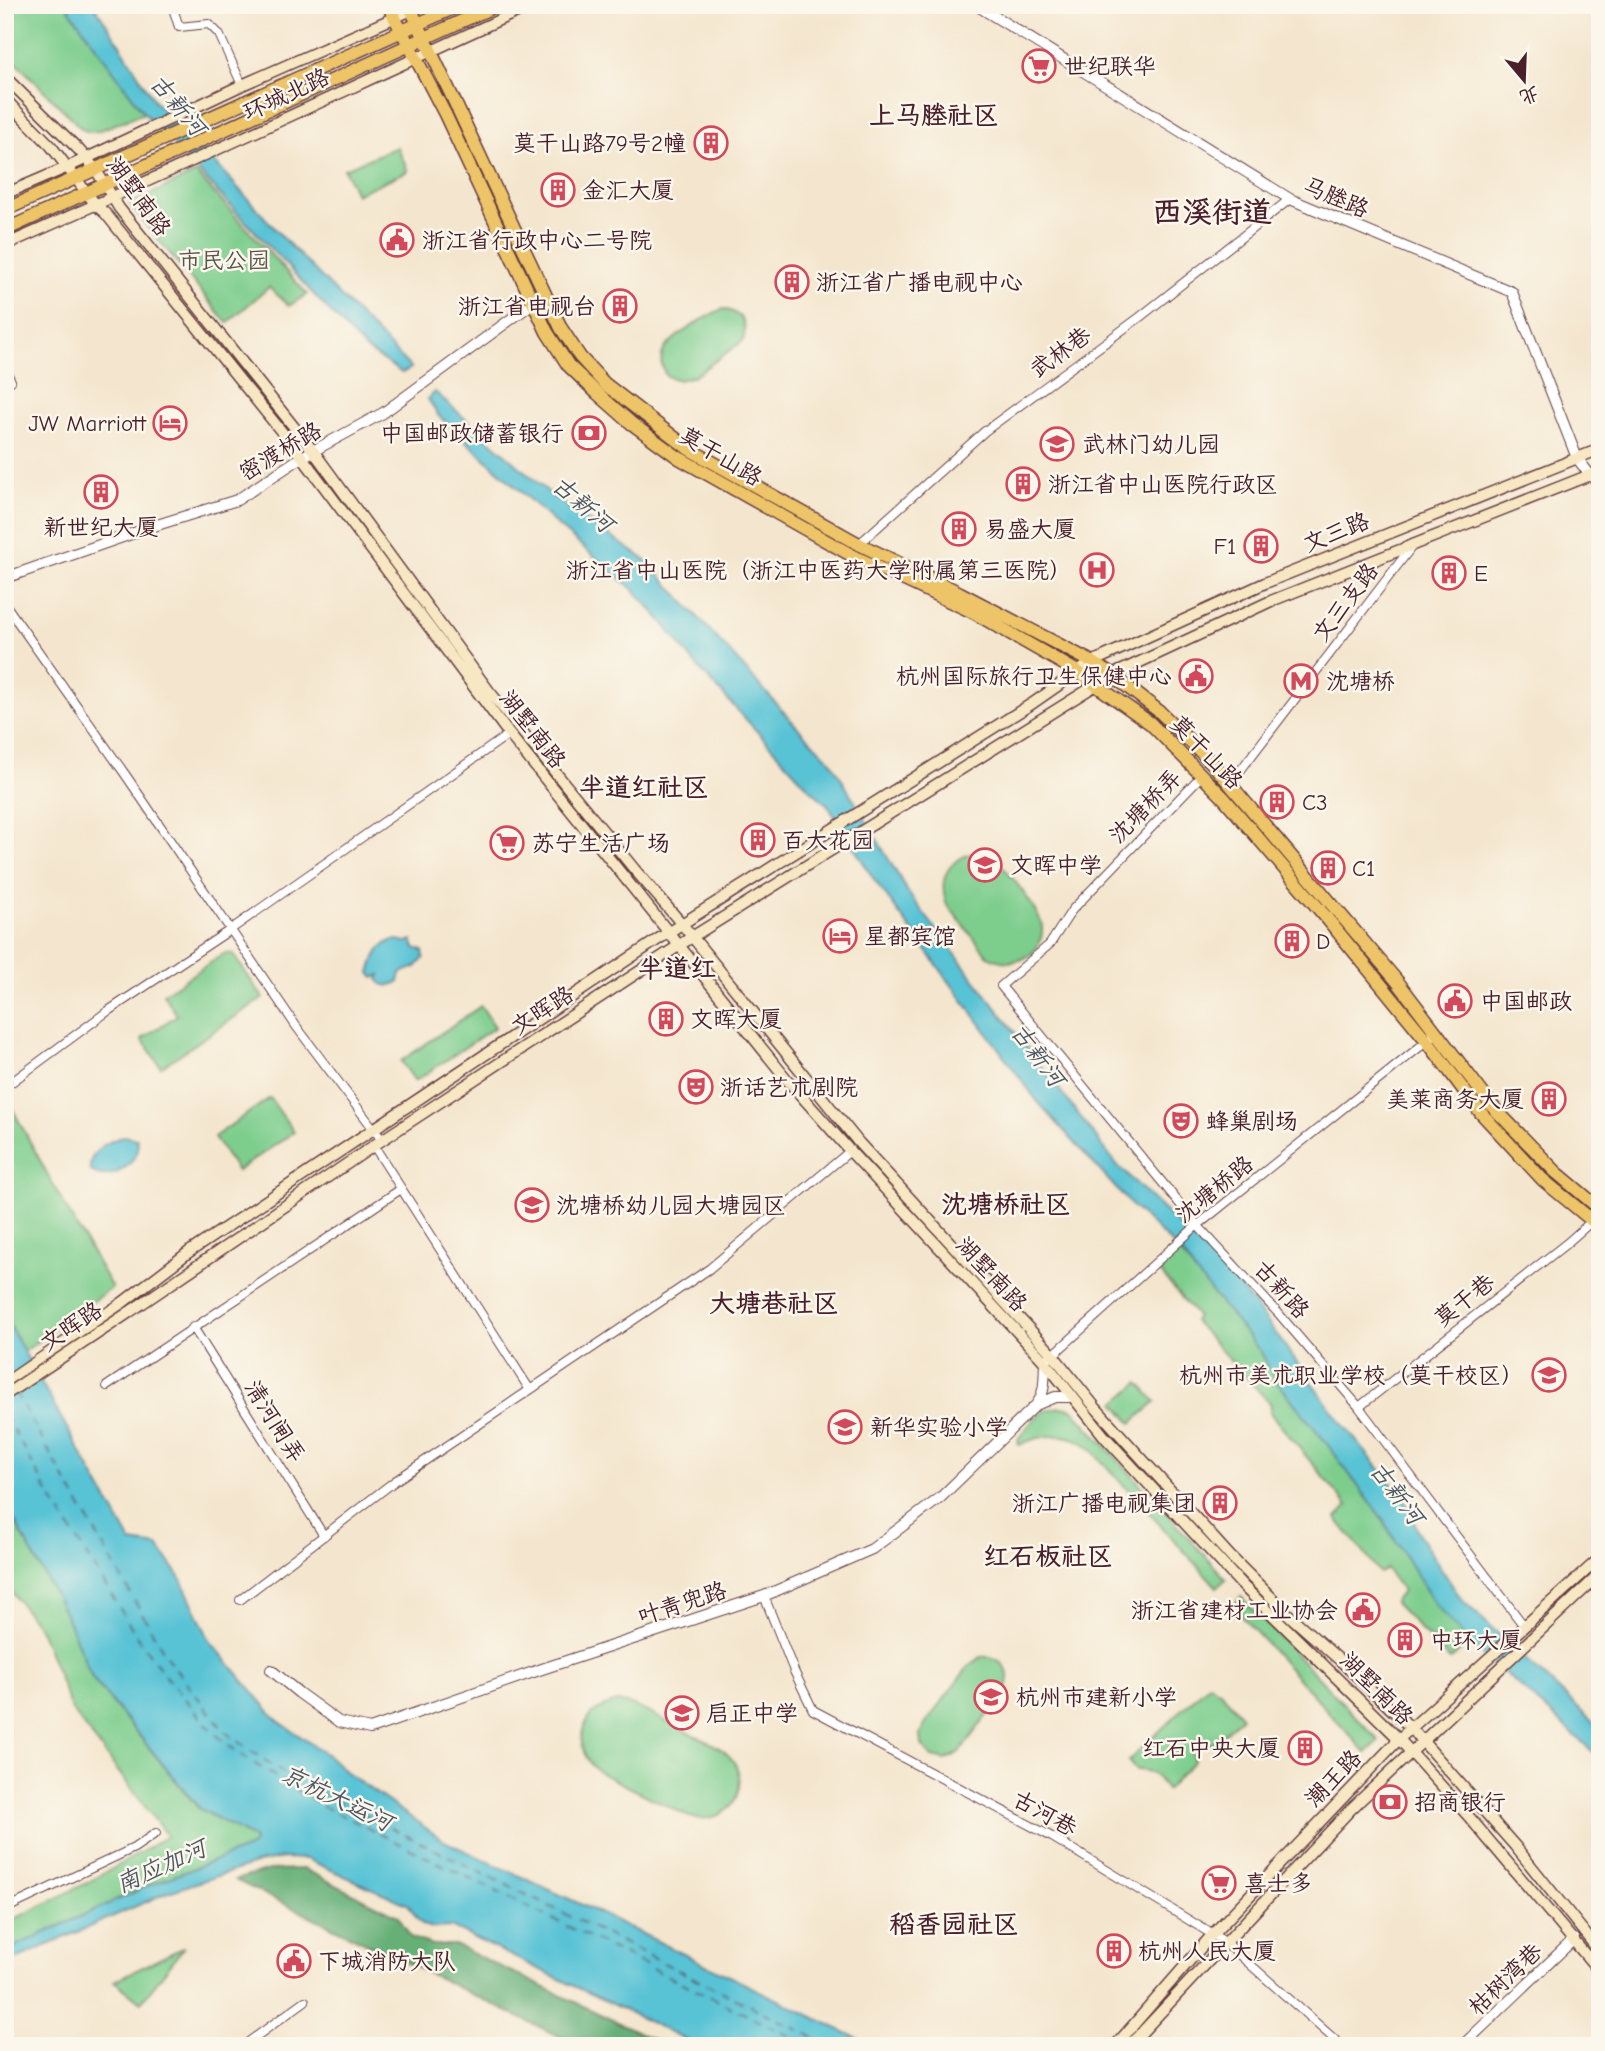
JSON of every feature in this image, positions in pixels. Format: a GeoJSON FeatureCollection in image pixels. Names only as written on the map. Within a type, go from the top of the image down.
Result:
{"type":"FeatureCollection","features":[{"type":"Feature","properties":{"kind":"main road","name":"莫干山路"},"geometry":{"type":"LineString","coordinates":[[388,5],[445,114],[547,332],[568,365],[631,423],[679,458],[853,556],[973,612],[1076,671],[1150,723],[1202,775],[1493,1107],[1556,1172],[1600,1209]]}},
{"type":"Feature","properties":{"kind":"main road","name":"环城北路"},"geometry":{"type":"LineString","coordinates":[[5,230],[203,140],[406,39],[419,24],[460,5]]}},
{"type":"Feature","properties":{"kind":"main road","name":"环城北路"},"geometry":{"type":"LineString","coordinates":[[5,210],[184,131],[406,39],[426,38],[497,5]]}},
{"type":"Feature","properties":{"kind":"main road","name":"环城北路"},"geometry":{"type":"LineString","coordinates":[[5,245],[418,64],[532,5]]}},
{"type":"Feature","properties":{"kind":"main road","name":"环城北路"},"geometry":{"type":"LineString","coordinates":[[5,194],[415,7]]}},
{"type":"Feature","properties":{"kind":"main road","name":"莫干山路"},"geometry":{"type":"LineString","coordinates":[[415,7],[433,57],[544,295],[580,357],[605,384],[689,449],[859,544],[1092,662],[1160,712],[1212,763],[1397,981],[1481,1113],[1544,1180],[1596,1224]]}},
{"type":"Feature","properties":{"kind":"main road","name":"湖墅南路"},"geometry":{"type":"LineString","coordinates":[[5,77],[96,170],[103,186],[119,208],[314,452],[489,691],[859,1143],[1049,1359],[1072,1397],[1104,1436],[1242,1585],[1399,1739],[1470,1818],[1600,1972]]}},
{"type":"Feature","properties":{"kind":"main road","name":"湖墅南路"},"geometry":{"type":"LineString","coordinates":[[5,99],[51,146],[302,457],[509,734],[789,1082],[850,1151],[1095,1407],[1230,1556],[1291,1617],[1411,1728],[1515,1846],[1600,1952]]}},
{"type":"Feature","properties":{"kind":"main road","name":"文三路"},"geometry":{"type":"LineString","coordinates":[[1092,662],[1265,583],[1600,449]]}},
{"type":"Feature","properties":{"kind":"main road","name":"文三路"},"geometry":{"type":"LineString","coordinates":[[1112,675],[1271,601],[1595,473]]}},
{"type":"Feature","properties":{"kind":"main road","name":"文晖路"},"geometry":{"type":"LineString","coordinates":[[5,1395],[125,1308],[189,1252],[669,932],[1033,703],[1092,662]]}},
{"type":"Feature","properties":{"kind":"main road","name":"文晖路"},"geometry":{"type":"LineString","coordinates":[[5,1383],[125,1308],[679,945],[1112,675]]}},
{"type":"Feature","properties":{"kind":"main road","name":"潮王路"},"geometry":{"type":"LineString","coordinates":[[1129,2046],[1138,2029],[1212,1935],[1399,1739],[1600,1558]]}},
{"type":"Feature","properties":{"kind":"main road","name":"潮王路"},"geometry":{"type":"LineString","coordinates":[[1115,2046],[1138,2029],[1225,1942],[1351,1809],[1600,1574]]}},
{"type":"Feature","properties":{"kind":"street"},"geometry":{"type":"LineString","coordinates":[[172,5],[179,27],[209,24],[219,34],[242,85]]}},
{"type":"Feature","properties":{"kind":"street","name":"马塍路"},"geometry":{"type":"LineString","coordinates":[[976,5],[1290,199],[1512,292],[1577,458],[1595,473],[1600,483]]}},
{"type":"Feature","properties":{"kind":"street","name":"武林巷"},"geometry":{"type":"LineString","coordinates":[[859,544],[985,430],[1140,317],[1290,199]]}},
{"type":"Feature","properties":{"kind":"street","name":"密渡桥路"},"geometry":{"type":"LineString","coordinates":[[5,578],[237,499],[302,457],[383,413],[544,295]]}},
{"type":"Feature","properties":{"kind":"street"},"geometry":{"type":"LineString","coordinates":[[5,369],[11,381],[5,384]]}},
{"type":"Feature","properties":{"kind":"street","name":"文三支路"},"geometry":{"type":"LineString","coordinates":[[1230,784],[1414,543]]}},
{"type":"Feature","properties":{"kind":"street"},"geometry":{"type":"LineString","coordinates":[[5,604],[324,1065],[373,1129],[401,1189],[530,1390]]}},
{"type":"Feature","properties":{"kind":"street"},"geometry":{"type":"LineString","coordinates":[[5,1087],[108,1011],[230,930],[509,734]]}},
{"type":"Feature","properties":{"kind":"street","name":"沈塘桥弄"},"geometry":{"type":"LineString","coordinates":[[1001,986],[1050,944],[1072,910],[1202,775]]}},
{"type":"Feature","properties":{"kind":"street","name":"古新路"},"geometry":{"type":"LineString","coordinates":[[1001,986],[1196,1228],[1279,1314],[1359,1407],[1524,1626]]}},
{"type":"Feature","properties":{"kind":"street","name":"沈塘桥路"},"geometry":{"type":"LineString","coordinates":[[1049,1359],[1196,1228],[1432,1037]]}},
{"type":"Feature","properties":{"kind":"street"},"geometry":{"type":"LineString","coordinates":[[240,1600],[395,1482],[709,1269],[850,1151]]}},
{"type":"Feature","properties":{"kind":"street"},"geometry":{"type":"LineString","coordinates":[[107,1386],[401,1189]]}},
{"type":"Feature","properties":{"kind":"street","name":"莫干巷"},"geometry":{"type":"LineString","coordinates":[[1359,1407],[1567,1243],[1596,1224]]}},
{"type":"Feature","properties":{"kind":"street","name":"清河闸弄"},"geometry":{"type":"LineString","coordinates":[[193,1327],[324,1536]]}},
{"type":"Feature","properties":{"kind":"street"},"geometry":{"type":"LineString","coordinates":[[1036,1405],[1044,1389],[1049,1359]]}},
{"type":"Feature","properties":{"kind":"street"},"geometry":{"type":"LineString","coordinates":[[1036,1405],[1055,1398],[1072,1397]]}},
{"type":"Feature","properties":{"kind":"street","name":"叶青兜路"},"geometry":{"type":"LineString","coordinates":[[271,1670],[339,1722],[370,1729],[764,1596],[872,1549],[940,1497],[1036,1405]]}},
{"type":"Feature","properties":{"kind":"street","name":"古河巷"},"geometry":{"type":"LineString","coordinates":[[764,1596],[813,1710],[1052,1838],[1225,1942],[1342,2046]]}},
{"type":"Feature","properties":{"kind":"street"},"geometry":{"type":"LineString","coordinates":[[5,1909],[134,1848],[156,1833]]}},
{"type":"Feature","properties":{"kind":"street","name":"枯树湾巷"},"geometry":{"type":"LineString","coordinates":[[1462,2046],[1574,1939]]}},
{"type":"Feature","properties":{"kind":"street"},"geometry":{"type":"LineString","coordinates":[[243,2046],[305,2001]]}},
{"type":"Feature","properties":{"kind":"green space"},"geometry":{"type":"Polygon","coordinates":[[[5,5],[66,5],[144,113],[95,132],[80,127],[5,51],[5,5]]]}},
{"type":"Feature","properties":{"kind":"green space"},"geometry":{"type":"Polygon","coordinates":[[[397,147],[408,171],[356,194],[344,169],[397,147]]]}},
{"type":"Feature","properties":{"kind":"green space","name":"市民公园"},"geometry":{"type":"Polygon","coordinates":[[[196,173],[307,294],[289,306],[269,287],[227,323],[129,204],[196,173]]]}},
{"type":"Feature","properties":{"kind":"green space"},"geometry":{"type":"Polygon","coordinates":[[[723,309],[742,319],[745,329],[743,341],[694,376],[679,380],[666,376],[661,360],[668,345],[691,327],[723,309]]]}},
{"type":"Feature","properties":{"kind":"green space"},"geometry":{"type":"Polygon","coordinates":[[[970,854],[987,855],[998,861],[1021,889],[1040,920],[1042,927],[1038,946],[1024,958],[1006,962],[988,956],[946,903],[944,879],[947,872],[962,857],[970,854]]]}},
{"type":"Feature","properties":{"kind":"green space"},"geometry":{"type":"Polygon","coordinates":[[[225,953],[233,954],[263,998],[161,1067],[142,1039],[177,1015],[163,994],[225,953]]]}},
{"type":"Feature","properties":{"kind":"green space"},"geometry":{"type":"Polygon","coordinates":[[[481,1006],[495,1027],[415,1081],[401,1061],[481,1006]]]}},
{"type":"Feature","properties":{"kind":"green space"},"geometry":{"type":"Polygon","coordinates":[[[5,1095],[112,1288],[24,1352],[5,1317],[5,1095]]]}},
{"type":"Feature","properties":{"kind":"green space"},"geometry":{"type":"Polygon","coordinates":[[[270,1098],[294,1132],[237,1171],[214,1137],[270,1098]]]}},
{"type":"Feature","properties":{"kind":"green space"},"geometry":{"type":"Polygon","coordinates":[[[1177,1249],[1261,1352],[1275,1379],[1381,1517],[1434,1603],[1469,1643],[1450,1660],[1394,1602],[1403,1591],[1386,1569],[1380,1573],[1336,1518],[1348,1506],[1270,1413],[1271,1404],[1194,1321],[1197,1316],[1159,1271],[1164,1260],[1177,1249]]]}},
{"type":"Feature","properties":{"kind":"green space"},"geometry":{"type":"Polygon","coordinates":[[[1139,1383],[1156,1402],[1132,1423],[1115,1403],[1139,1383]]]}},
{"type":"Feature","properties":{"kind":"green space"},"geometry":{"type":"Polygon","coordinates":[[[1061,1407],[1072,1409],[1226,1579],[1217,1587],[1087,1445],[1071,1438],[1053,1436],[1019,1445],[1018,1439],[1036,1417],[1047,1410],[1061,1407]]]}},
{"type":"Feature","properties":{"kind":"green space"},"geometry":{"type":"Polygon","coordinates":[[[5,1503],[65,1613],[92,1678],[198,1808],[253,1838],[254,1844],[152,1884],[5,1951],[5,1923],[88,1882],[167,1836],[72,1710],[40,1630],[5,1583],[5,1503]]]}},
{"type":"Feature","properties":{"kind":"green space"},"geometry":{"type":"Polygon","coordinates":[[[1241,1597],[1379,1741],[1366,1753],[1232,1606],[1241,1597]]]}},
{"type":"Feature","properties":{"kind":"green space"},"geometry":{"type":"Polygon","coordinates":[[[981,1657],[995,1659],[1004,1666],[1008,1677],[1005,1691],[959,1753],[946,1760],[932,1757],[922,1745],[921,1734],[926,1723],[968,1667],[981,1657]]]}},
{"type":"Feature","properties":{"kind":"green space"},"geometry":{"type":"Polygon","coordinates":[[[1209,1684],[1221,1692],[1242,1717],[1215,1742],[1192,1749],[1194,1761],[1166,1790],[1154,1775],[1136,1770],[1128,1761],[1209,1684]]]}},
{"type":"Feature","properties":{"kind":"green space"},"geometry":{"type":"Polygon","coordinates":[[[618,1702],[635,1706],[718,1747],[730,1757],[738,1770],[740,1783],[730,1806],[720,1814],[706,1818],[690,1817],[600,1773],[584,1753],[583,1731],[594,1713],[618,1702]]]}},
{"type":"Feature","properties":{"kind":"green space"},"geometry":{"type":"Polygon","coordinates":[[[304,1869],[398,1916],[411,1938],[433,1945],[455,1945],[667,2046],[579,2046],[235,1880],[269,1870],[304,1869]]]}},
{"type":"Feature","properties":{"kind":"green space"},"geometry":{"type":"Polygon","coordinates":[[[184,1947],[141,2002],[114,1981],[184,1947]]]}},
{"type":"Feature","properties":{"kind":"water"},"geometry":{"type":"Polygon","coordinates":[[[66,5],[94,5],[155,102],[411,368],[402,373],[363,347],[144,113],[66,5]]]}},
{"type":"Feature","properties":{"kind":"water","name":"古新河"},"geometry":{"type":"Polygon","coordinates":[[[435,392],[555,498],[648,562],[831,761],[909,894],[1118,1166],[1228,1272],[1340,1421],[1405,1500],[1421,1538],[1462,1600],[1600,1729],[1600,1758],[1469,1643],[1434,1603],[1381,1517],[1275,1379],[1261,1352],[1184,1255],[1132,1206],[1038,1102],[873,878],[827,804],[696,665],[633,589],[559,527],[438,415],[428,399],[435,392]]]}},
{"type":"Feature","properties":{"kind":"water"},"geometry":{"type":"Polygon","coordinates":[[[397,940],[412,940],[415,948],[423,951],[424,958],[416,967],[401,973],[399,982],[384,985],[378,979],[380,975],[374,978],[370,973],[382,947],[397,940]]]}},
{"type":"Feature","properties":{"kind":"water"},"geometry":{"type":"Polygon","coordinates":[[[124,1136],[137,1139],[135,1156],[130,1163],[115,1173],[106,1175],[90,1170],[92,1157],[96,1152],[124,1136]]]}},
{"type":"Feature","properties":{"kind":"water","name":"京杭大运河"},"geometry":{"type":"Polygon","coordinates":[[[5,1318],[131,1542],[158,1546],[180,1577],[210,1641],[277,1720],[446,1842],[873,2046],[699,2046],[451,1927],[425,1926],[417,1919],[409,1905],[307,1859],[283,1858],[258,1863],[168,1892],[5,1964],[5,1951],[152,1884],[254,1844],[253,1838],[199,1808],[92,1678],[65,1613],[5,1503],[5,1318]]]}},
{"type":"Feature","properties":{"kind":"ferry route"},"geometry":{"type":"LineString","coordinates":[[15,1392],[168,1659],[224,1731],[295,1780],[831,2046]]}},
{"type":"Feature","properties":{"kind":"ferry route"},"geometry":{"type":"LineString","coordinates":[[5,1415],[50,1496],[140,1641],[213,1732],[238,1753],[315,1802],[810,2046]]}},
{"type":"Feature","properties":{"kind":"place","name":"世纪联华"},"geometry":{"type":"Point","coordinates":[1039,66]}},
{"type":"Feature","properties":{"kind":"place","name":"莫干山路79号2幢"},"geometry":{"type":"Point","coordinates":[711,143]}},
{"type":"Feature","properties":{"kind":"place","name":"金汇大厦"},"geometry":{"type":"Point","coordinates":[558,190]}},
{"type":"Feature","properties":{"kind":"place","name":"浙江省行政中心二号院"},"geometry":{"type":"Point","coordinates":[397,240]}},
{"type":"Feature","properties":{"kind":"place","name":"浙江省广播电视中心"},"geometry":{"type":"Point","coordinates":[792,282]}},
{"type":"Feature","properties":{"kind":"place","name":"浙江省电视台"},"geometry":{"type":"Point","coordinates":[620,306]}},
{"type":"Feature","properties":{"kind":"place","name":"JW Marriott"},"geometry":{"type":"Point","coordinates":[170,423]}},
{"type":"Feature","properties":{"kind":"place","name":"中国邮政储蓄银行"},"geometry":{"type":"Point","coordinates":[589,433]}},
{"type":"Feature","properties":{"kind":"place","name":"武林门幼儿园"},"geometry":{"type":"Point","coordinates":[1057,444]}},
{"type":"Feature","properties":{"kind":"place","name":"浙江省中山医院行政区"},"geometry":{"type":"Point","coordinates":[1023,484]}},
{"type":"Feature","properties":{"kind":"place","name":"新世纪大厦"},"geometry":{"type":"Point","coordinates":[101,492]}},
{"type":"Feature","properties":{"kind":"place","name":"易盛大厦"},"geometry":{"type":"Point","coordinates":[959,529]}},
{"type":"Feature","properties":{"kind":"place","name":"F1"},"geometry":{"type":"Point","coordinates":[1261,546]}},
{"type":"Feature","properties":{"kind":"place","name":"浙江省中山医院（浙江中医药大学附属第三医院）"},"geometry":{"type":"Point","coordinates":[1097,570]}},
{"type":"Feature","properties":{"kind":"place","name":"E"},"geometry":{"type":"Point","coordinates":[1449,573]}},
{"type":"Feature","properties":{"kind":"place","name":"杭州国际旅行卫生保健中心"},"geometry":{"type":"Point","coordinates":[1196,676]}},
{"type":"Feature","properties":{"kind":"place","name":"沈塘桥"},"geometry":{"type":"Point","coordinates":[1301,681]}},
{"type":"Feature","properties":{"kind":"place","name":"C3"},"geometry":{"type":"Point","coordinates":[1277,802]}},
{"type":"Feature","properties":{"kind":"place","name":"百大花园"},"geometry":{"type":"Point","coordinates":[758,840]}},
{"type":"Feature","properties":{"kind":"place","name":"苏宁生活广场"},"geometry":{"type":"Point","coordinates":[507,843]}},
{"type":"Feature","properties":{"kind":"place","name":"文晖中学"},"geometry":{"type":"Point","coordinates":[985,865]}},
{"type":"Feature","properties":{"kind":"place","name":"C1"},"geometry":{"type":"Point","coordinates":[1328,868]}},
{"type":"Feature","properties":{"kind":"place","name":"星都宾馆"},"geometry":{"type":"Point","coordinates":[840,936]}},
{"type":"Feature","properties":{"kind":"place","name":"D"},"geometry":{"type":"Point","coordinates":[1292,941]}},
{"type":"Feature","properties":{"kind":"place","name":"中国邮政"},"geometry":{"type":"Point","coordinates":[1455,1001]}},
{"type":"Feature","properties":{"kind":"place","name":"文晖大厦"},"geometry":{"type":"Point","coordinates":[666,1019]}},
{"type":"Feature","properties":{"kind":"place","name":"浙话艺术剧院"},"geometry":{"type":"Point","coordinates":[696,1087]}},
{"type":"Feature","properties":{"kind":"place","name":"美莱商务大厦"},"geometry":{"type":"Point","coordinates":[1549,1099]}},
{"type":"Feature","properties":{"kind":"place","name":"蜂巢剧场"},"geometry":{"type":"Point","coordinates":[1181,1121]}},
{"type":"Feature","properties":{"kind":"place","name":"沈塘桥幼儿园大塘园区"},"geometry":{"type":"Point","coordinates":[532,1205]}},
{"type":"Feature","properties":{"kind":"place","name":"杭州市美术职业学校（莫干校区）"},"geometry":{"type":"Point","coordinates":[1549,1375]}},
{"type":"Feature","properties":{"kind":"place","name":"新华实验小学"},"geometry":{"type":"Point","coordinates":[845,1427]}},
{"type":"Feature","properties":{"kind":"place","name":"浙江广播电视集团"},"geometry":{"type":"Point","coordinates":[1220,1503]}},
{"type":"Feature","properties":{"kind":"place","name":"浙江省建材工业协会"},"geometry":{"type":"Point","coordinates":[1363,1610]}},
{"type":"Feature","properties":{"kind":"place","name":"中环大厦"},"geometry":{"type":"Point","coordinates":[1405,1640]}},
{"type":"Feature","properties":{"kind":"place","name":"杭州市建新小学"},"geometry":{"type":"Point","coordinates":[991,1697]}},
{"type":"Feature","properties":{"kind":"place","name":"启正中学"},"geometry":{"type":"Point","coordinates":[682,1713]}},
{"type":"Feature","properties":{"kind":"place","name":"红石中央大厦"},"geometry":{"type":"Point","coordinates":[1305,1748]}},
{"type":"Feature","properties":{"kind":"place","name":"招商银行"},"geometry":{"type":"Point","coordinates":[1390,1802]}},
{"type":"Feature","properties":{"kind":"place","name":"喜士多"},"geometry":{"type":"Point","coordinates":[1219,1883]}},
{"type":"Feature","properties":{"kind":"place","name":"杭州人民大厦"},"geometry":{"type":"Point","coordinates":[1114,1951]}},
{"type":"Feature","properties":{"kind":"place","name":"下城消防大队"},"geometry":{"type":"Point","coordinates":[294,1961]}},
{"type":"Feature","properties":{"kind":"district","name":"上马塍社区"},"geometry":{"type":"Point","coordinates":[934,115]}},
{"type":"Feature","properties":{"kind":"district","name":"西溪街道"},"geometry":{"type":"Point","coordinates":[1212,212]}},
{"type":"Feature","properties":{"kind":"district","name":"半道红社区"},"geometry":{"type":"Point","coordinates":[644,787]}},
{"type":"Feature","properties":{"kind":"district","name":"半道红"},"geometry":{"type":"Point","coordinates":[677,968]}},
{"type":"Feature","properties":{"kind":"district","name":"沈塘桥社区"},"geometry":{"type":"Point","coordinates":[1006,1204]}},
{"type":"Feature","properties":{"kind":"district","name":"大塘巷社区"},"geometry":{"type":"Point","coordinates":[774,1303]}},
{"type":"Feature","properties":{"kind":"district","name":"红石板社区"},"geometry":{"type":"Point","coordinates":[1048,1556]}},
{"type":"Feature","properties":{"kind":"district","name":"稻香园社区"},"geometry":{"type":"Point","coordinates":[954,1924]}},
{"type":"Feature","properties":{"kind":"water label","name":"南应加河"},"geometry":{"type":"Point","coordinates":[161,1866]}}]}
